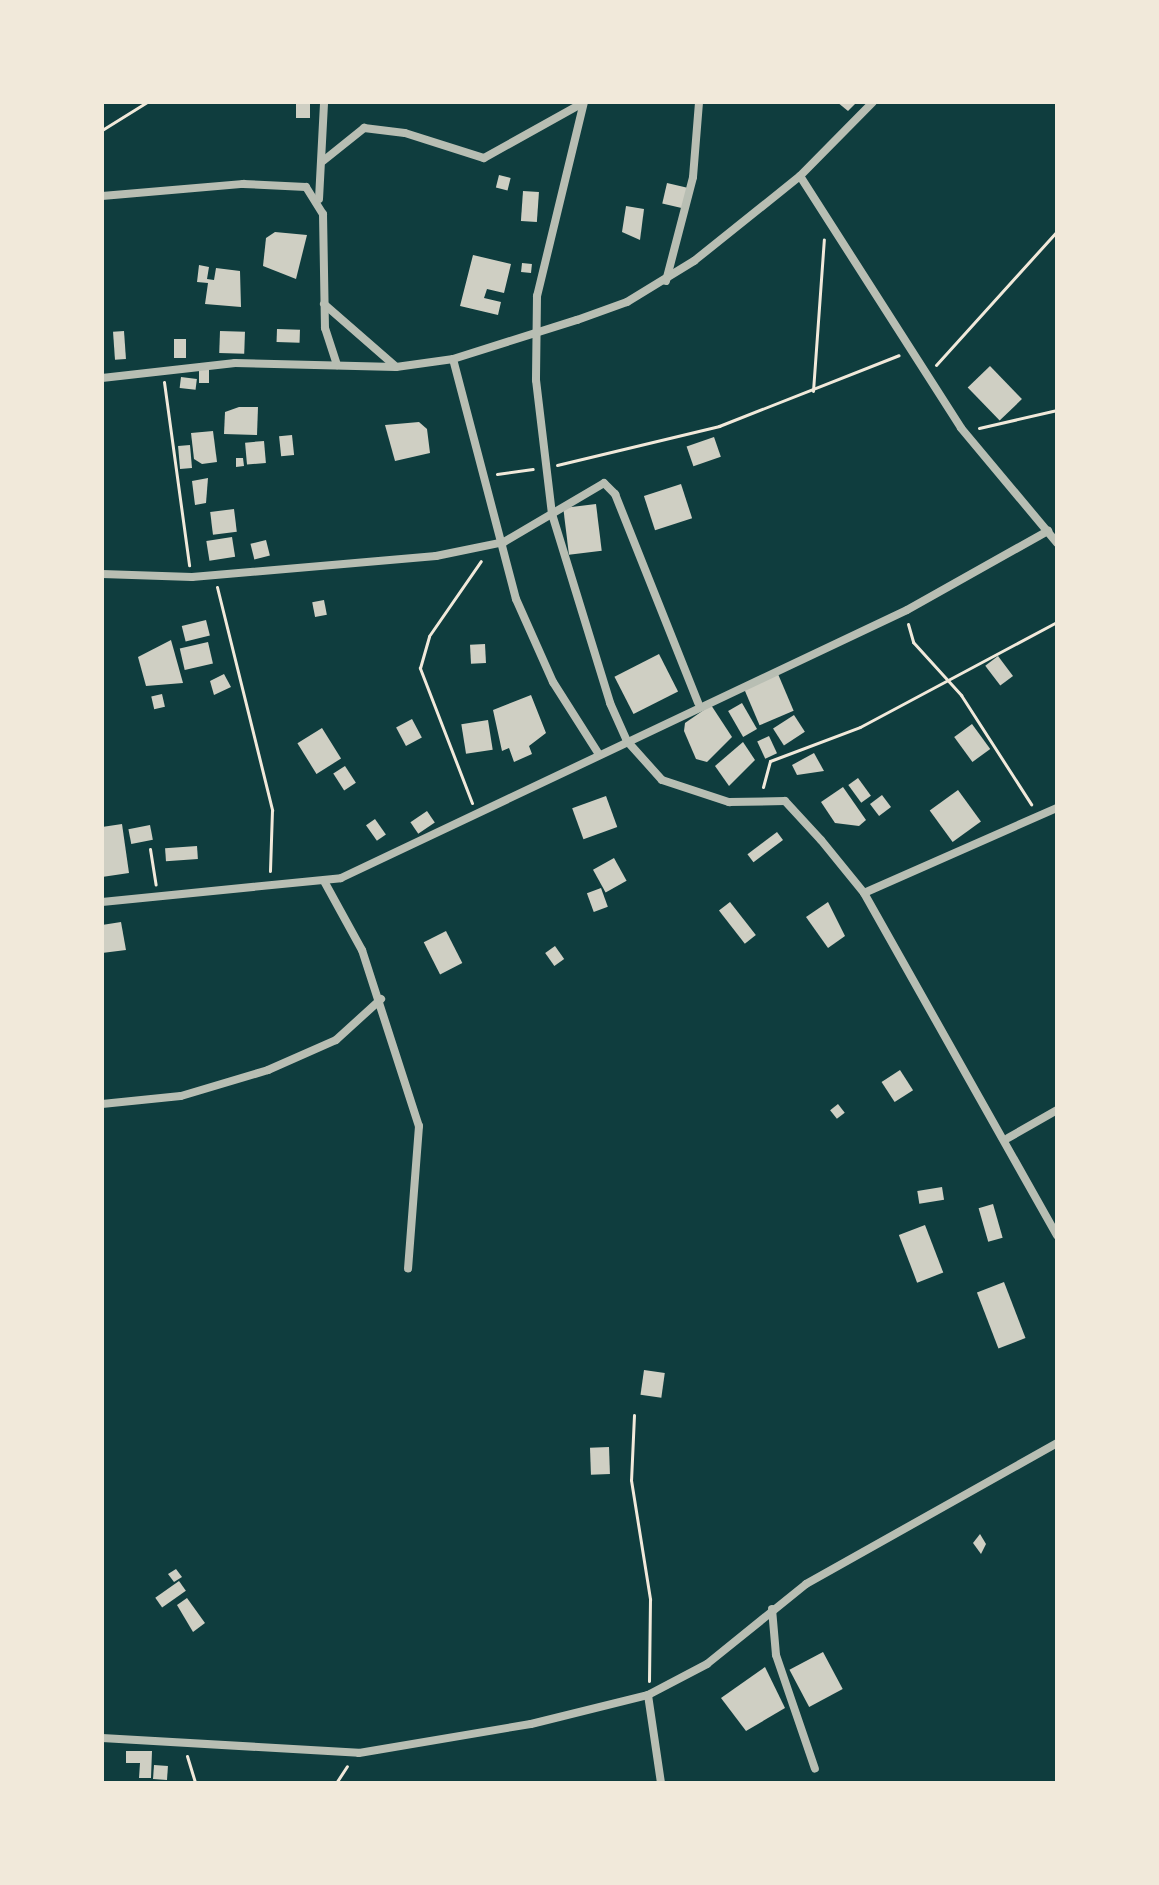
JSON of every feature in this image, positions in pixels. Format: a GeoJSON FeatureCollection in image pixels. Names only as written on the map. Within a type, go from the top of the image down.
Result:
{"type":"FeatureCollection","features":[{"type":"Feature","properties":{"kind":"street"},"geometry":{"type":"LineString","coordinates":[[324,102],[319,199],[324,304],[337,365]]}},
{"type":"Feature","properties":{"kind":"street"},"geometry":{"type":"LineString","coordinates":[[665,282],[693,177],[699,102]]}},
{"type":"Feature","properties":{"kind":"street"},"geometry":{"type":"LineString","coordinates":[[102,378],[162,367],[396,367],[453,359],[534,333],[665,282],[800,176],[873,102]]}},
{"type":"Feature","properties":{"kind":"street"},"geometry":{"type":"LineString","coordinates":[[323,161],[364,128],[405,133],[484,158],[583,103]]}},
{"type":"Feature","properties":{"kind":"street"},"geometry":{"type":"LineString","coordinates":[[583,103],[542,266],[534,333],[552,514],[590,650],[627,741],[662,780],[688,793],[729,802],[764,797],[785,801],[864,893],[928,1012],[1008,1138],[1057,1235]]}},
{"type":"Feature","properties":{"kind":"street"},"geometry":{"type":"LineString","coordinates":[[800,176],[961,428],[1057,543]]}},
{"type":"Feature","properties":{"kind":"street"},"geometry":{"type":"LineString","coordinates":[[102,196],[283,182],[306,187],[319,199]]}},
{"type":"Feature","properties":{"kind":"street"},"geometry":{"type":"LineString","coordinates":[[324,304],[396,367]]}},
{"type":"Feature","properties":{"kind":"street"},"geometry":{"type":"LineString","coordinates":[[453,359],[535,643],[598,753]]}},
{"type":"Feature","properties":{"kind":"street"},"geometry":{"type":"LineString","coordinates":[[102,574],[192,577],[492,545],[504,542],[552,514],[583,490],[610,486],[698,703]]}},
{"type":"Feature","properties":{"kind":"street"},"geometry":{"type":"LineString","coordinates":[[102,902],[324,881],[627,741],[698,703],[907,610],[1048,531]]}},
{"type":"Feature","properties":{"kind":"street"},"geometry":{"type":"LineString","coordinates":[[864,893],[1037,814],[1057,808]]}},
{"type":"Feature","properties":{"kind":"street"},"geometry":{"type":"LineString","coordinates":[[324,881],[381,999],[419,1126],[408,1269]]}},
{"type":"Feature","properties":{"kind":"street"},"geometry":{"type":"LineString","coordinates":[[102,1104],[181,1096],[268,1070],[336,1040],[381,999]]}},
{"type":"Feature","properties":{"kind":"street"},"geometry":{"type":"LineString","coordinates":[[1008,1138],[1057,1110]]}},
{"type":"Feature","properties":{"kind":"street"},"geometry":{"type":"LineString","coordinates":[[102,1738],[359,1753],[531,1724],[648,1695],[707,1664],[772,1609],[1057,1443]]}},
{"type":"Feature","properties":{"kind":"street"},"geometry":{"type":"LineString","coordinates":[[772,1609],[776,1655],[815,1769]]}},
{"type":"Feature","properties":{"kind":"street"},"geometry":{"type":"LineString","coordinates":[[648,1695],[661,1783]]}},
{"type":"Feature","properties":{"kind":"path"},"geometry":{"type":"LineString","coordinates":[[102,130],[147,102]]}},
{"type":"Feature","properties":{"kind":"path"},"geometry":{"type":"LineString","coordinates":[[812,392],[827,220]]}},
{"type":"Feature","properties":{"kind":"path"},"geometry":{"type":"LineString","coordinates":[[931,380],[939,355],[969,333],[1057,231]]}},
{"type":"Feature","properties":{"kind":"path"},"geometry":{"type":"LineString","coordinates":[[487,476],[633,451],[812,392],[913,349]]}},
{"type":"Feature","properties":{"kind":"path"},"geometry":{"type":"LineString","coordinates":[[162,367],[192,577]]}},
{"type":"Feature","properties":{"kind":"path"},"geometry":{"type":"LineString","coordinates":[[961,428],[1006,425],[1057,410]]}},
{"type":"Feature","properties":{"kind":"path"},"geometry":{"type":"LineString","coordinates":[[476,810],[445,749],[421,657],[492,545]]}},
{"type":"Feature","properties":{"kind":"path"},"geometry":{"type":"LineString","coordinates":[[215,575],[233,673],[272,810],[270,884]]}},
{"type":"Feature","properties":{"kind":"path"},"geometry":{"type":"LineString","coordinates":[[907,610],[913,642],[948,679],[1037,814]]}},
{"type":"Feature","properties":{"kind":"path"},"geometry":{"type":"LineString","coordinates":[[764,797],[763,771],[770,761],[860,727],[1057,622]]}},
{"type":"Feature","properties":{"kind":"path"},"geometry":{"type":"LineString","coordinates":[[150,849],[159,895]]}},
{"type":"Feature","properties":{"kind":"path"},"geometry":{"type":"LineString","coordinates":[[634,1415],[631,1480],[651,1627],[648,1695]]}},
{"type":"Feature","properties":{"kind":"path"},"geometry":{"type":"LineString","coordinates":[[182,1741],[195,1783]]}},
{"type":"Feature","properties":{"kind":"path"},"geometry":{"type":"LineString","coordinates":[[336,1783],[359,1753]]}},
{"type":"Feature","properties":{"kind":"building"},"geometry":{"type":"Polygon","coordinates":[[[296,102],[310,102],[310,118],[296,118],[296,102]]]}},
{"type":"Feature","properties":{"kind":"building"},"geometry":{"type":"Polygon","coordinates":[[[837,102],[857,102],[848,111],[837,102]]]}},
{"type":"Feature","properties":{"kind":"building"},"geometry":{"type":"Polygon","coordinates":[[[499,175],[511,178],[507,191],[496,188],[499,175]]]}},
{"type":"Feature","properties":{"kind":"building"},"geometry":{"type":"Polygon","coordinates":[[[667,183],[688,188],[684,208],[662,203],[667,183]]]}},
{"type":"Feature","properties":{"kind":"building"},"geometry":{"type":"Polygon","coordinates":[[[523,191],[539,192],[537,222],[521,221],[523,191]]]}},
{"type":"Feature","properties":{"kind":"building"},"geometry":{"type":"Polygon","coordinates":[[[626,206],[644,209],[640,240],[622,232],[626,206]]]}},
{"type":"Feature","properties":{"kind":"building"},"geometry":{"type":"Polygon","coordinates":[[[275,232],[307,235],[296,279],[263,266],[266,238],[275,232]]]}},
{"type":"Feature","properties":{"kind":"building"},"geometry":{"type":"Polygon","coordinates":[[[473,255],[511,264],[504,293],[487,289],[484,298],[501,302],[498,315],[460,306],[473,255]]]}},
{"type":"Feature","properties":{"kind":"building"},"geometry":{"type":"Polygon","coordinates":[[[522,263],[532,264],[531,273],[521,272],[522,263]]]}},
{"type":"Feature","properties":{"kind":"building"},"geometry":{"type":"Polygon","coordinates":[[[199,265],[209,267],[207,279],[214,280],[216,268],[240,271],[241,307],[205,304],[208,283],[197,282],[199,265]]]}},
{"type":"Feature","properties":{"kind":"building"},"geometry":{"type":"Polygon","coordinates":[[[277,329],[300,330],[300,343],[277,342],[277,329]]]}},
{"type":"Feature","properties":{"kind":"building"},"geometry":{"type":"Polygon","coordinates":[[[124,331],[126,359],[115,360],[113,332],[124,331]]]}},
{"type":"Feature","properties":{"kind":"building"},"geometry":{"type":"Polygon","coordinates":[[[220,331],[245,332],[244,354],[219,353],[220,331]]]}},
{"type":"Feature","properties":{"kind":"building"},"geometry":{"type":"Polygon","coordinates":[[[174,339],[186,339],[186,358],[174,358],[174,339]]]}},
{"type":"Feature","properties":{"kind":"building"},"geometry":{"type":"Polygon","coordinates":[[[990,366],[1022,399],[1000,421],[968,388],[990,366]]]}},
{"type":"Feature","properties":{"kind":"building"},"geometry":{"type":"Polygon","coordinates":[[[199,369],[209,369],[209,383],[199,383],[199,369]]]}},
{"type":"Feature","properties":{"kind":"building"},"geometry":{"type":"Polygon","coordinates":[[[181,377],[197,379],[196,390],[180,388],[181,377]]]}},
{"type":"Feature","properties":{"kind":"building"},"geometry":{"type":"Polygon","coordinates":[[[239,407],[258,407],[257,435],[224,434],[225,412],[239,407]]]}},
{"type":"Feature","properties":{"kind":"building"},"geometry":{"type":"Polygon","coordinates":[[[419,422],[427,429],[430,453],[395,461],[385,425],[419,422]]]}},
{"type":"Feature","properties":{"kind":"building"},"geometry":{"type":"Polygon","coordinates":[[[213,431],[217,462],[202,464],[194,459],[191,433],[213,431]]]}},
{"type":"Feature","properties":{"kind":"building"},"geometry":{"type":"Polygon","coordinates":[[[292,435],[294,455],[281,456],[279,436],[292,435]]]}},
{"type":"Feature","properties":{"kind":"building"},"geometry":{"type":"Polygon","coordinates":[[[714,437],[721,457],[693,466],[687,446],[714,437]]]}},
{"type":"Feature","properties":{"kind":"building"},"geometry":{"type":"Polygon","coordinates":[[[264,441],[266,463],[247,465],[245,443],[264,441]]]}},
{"type":"Feature","properties":{"kind":"building"},"geometry":{"type":"Polygon","coordinates":[[[190,445],[192,468],[180,469],[178,446],[190,445]]]}},
{"type":"Feature","properties":{"kind":"building"},"geometry":{"type":"Polygon","coordinates":[[[236,458],[243,458],[244,466],[236,467],[236,458]]]}},
{"type":"Feature","properties":{"kind":"building"},"geometry":{"type":"Polygon","coordinates":[[[208,478],[206,503],[195,505],[192,481],[208,478]]]}},
{"type":"Feature","properties":{"kind":"building"},"geometry":{"type":"Polygon","coordinates":[[[681,484],[692,518],[655,530],[644,496],[681,484]]]}},
{"type":"Feature","properties":{"kind":"building"},"geometry":{"type":"Polygon","coordinates":[[[596,504],[602,551],[569,555],[563,508],[596,504]]]}},
{"type":"Feature","properties":{"kind":"building"},"geometry":{"type":"Polygon","coordinates":[[[234,509],[237,532],[213,535],[210,512],[234,509]]]}},
{"type":"Feature","properties":{"kind":"building"},"geometry":{"type":"Polygon","coordinates":[[[232,537],[235,557],[209,561],[206,541],[232,537]]]}},
{"type":"Feature","properties":{"kind":"building"},"geometry":{"type":"Polygon","coordinates":[[[266,540],[270,556],[254,559],[250,544],[266,540]]]}},
{"type":"Feature","properties":{"kind":"building"},"geometry":{"type":"Polygon","coordinates":[[[324,600],[327,615],[315,617],[312,602],[324,600]]]}},
{"type":"Feature","properties":{"kind":"building"},"geometry":{"type":"Polygon","coordinates":[[[206,620],[210,636],[186,642],[182,626],[206,620]]]}},
{"type":"Feature","properties":{"kind":"building"},"geometry":{"type":"Polygon","coordinates":[[[171,640],[183,683],[146,686],[138,657],[171,640]]]}},
{"type":"Feature","properties":{"kind":"building"},"geometry":{"type":"Polygon","coordinates":[[[208,642],[213,663],[185,670],[180,649],[208,642]]]}},
{"type":"Feature","properties":{"kind":"building"},"geometry":{"type":"Polygon","coordinates":[[[485,644],[486,663],[471,664],[470,645],[485,644]]]}},
{"type":"Feature","properties":{"kind":"building"},"geometry":{"type":"Polygon","coordinates":[[[659,654],[678,691],[634,714],[614,677],[659,654]]]}},
{"type":"Feature","properties":{"kind":"building"},"geometry":{"type":"Polygon","coordinates":[[[998,656],[1013,676],[1000,686],[985,666],[998,656]]]}},
{"type":"Feature","properties":{"kind":"building"},"geometry":{"type":"Polygon","coordinates":[[[224,674],[231,687],[214,695],[210,681],[224,674]]]}},
{"type":"Feature","properties":{"kind":"building"},"geometry":{"type":"Polygon","coordinates":[[[778,674],[794,711],[760,725],[744,688],[778,674]]]}},
{"type":"Feature","properties":{"kind":"building"},"geometry":{"type":"Polygon","coordinates":[[[162,694],[165,707],[154,709],[151,696],[162,694]]]}},
{"type":"Feature","properties":{"kind":"building"},"geometry":{"type":"Polygon","coordinates":[[[531,695],[546,733],[529,746],[532,754],[514,762],[509,748],[502,751],[493,710],[531,695]]]}},
{"type":"Feature","properties":{"kind":"building"},"geometry":{"type":"Polygon","coordinates":[[[742,703],[757,729],[743,737],[728,711],[742,703]]]}},
{"type":"Feature","properties":{"kind":"building"},"geometry":{"type":"Polygon","coordinates":[[[711,705],[732,737],[707,762],[696,759],[684,731],[685,723],[711,705]]]}},
{"type":"Feature","properties":{"kind":"building"},"geometry":{"type":"Polygon","coordinates":[[[794,715],[805,732],[784,745],[773,729],[794,715]]]}},
{"type":"Feature","properties":{"kind":"building"},"geometry":{"type":"Polygon","coordinates":[[[412,719],[422,738],[406,746],[396,727],[412,719]]]}},
{"type":"Feature","properties":{"kind":"building"},"geometry":{"type":"Polygon","coordinates":[[[488,720],[493,750],[466,754],[461,724],[488,720]]]}},
{"type":"Feature","properties":{"kind":"building"},"geometry":{"type":"Polygon","coordinates":[[[972,724],[990,749],[972,762],[954,737],[972,724]]]}},
{"type":"Feature","properties":{"kind":"building"},"geometry":{"type":"Polygon","coordinates":[[[322,728],[341,759],[316,774],[297,743],[322,728]]]}},
{"type":"Feature","properties":{"kind":"building"},"geometry":{"type":"Polygon","coordinates":[[[769,736],[777,753],[765,759],[757,741],[769,736]]]}},
{"type":"Feature","properties":{"kind":"building"},"geometry":{"type":"Polygon","coordinates":[[[743,742],[755,760],[729,786],[715,766],[743,742]]]}},
{"type":"Feature","properties":{"kind":"building"},"geometry":{"type":"Polygon","coordinates":[[[814,753],[824,771],[797,775],[792,765],[814,753]]]}},
{"type":"Feature","properties":{"kind":"building"},"geometry":{"type":"Polygon","coordinates":[[[345,766],[356,783],[344,790],[333,774],[345,766]]]}},
{"type":"Feature","properties":{"kind":"building"},"geometry":{"type":"Polygon","coordinates":[[[858,778],[871,796],[861,803],[848,785],[858,778]]]}},
{"type":"Feature","properties":{"kind":"building"},"geometry":{"type":"Polygon","coordinates":[[[843,787],[866,820],[859,826],[835,823],[821,802],[843,787]]]}},
{"type":"Feature","properties":{"kind":"building"},"geometry":{"type":"Polygon","coordinates":[[[958,790],[981,822],[953,842],[930,811],[958,790]]]}},
{"type":"Feature","properties":{"kind":"building"},"geometry":{"type":"Polygon","coordinates":[[[882,795],[891,807],[879,816],[870,804],[882,795]]]}},
{"type":"Feature","properties":{"kind":"building"},"geometry":{"type":"Polygon","coordinates":[[[606,796],[617,827],[583,839],[572,808],[606,796]]]}},
{"type":"Feature","properties":{"kind":"building"},"geometry":{"type":"Polygon","coordinates":[[[427,811],[435,823],[418,834],[410,822],[427,811]]]}},
{"type":"Feature","properties":{"kind":"building"},"geometry":{"type":"Polygon","coordinates":[[[375,819],[386,835],[377,841],[366,825],[375,819]]]}},
{"type":"Feature","properties":{"kind":"building"},"geometry":{"type":"Polygon","coordinates":[[[122,824],[129,873],[102,877],[102,827],[122,824]]]}},
{"type":"Feature","properties":{"kind":"building"},"geometry":{"type":"Polygon","coordinates":[[[150,825],[153,840],[131,844],[128,829],[150,825]]]}},
{"type":"Feature","properties":{"kind":"building"},"geometry":{"type":"Polygon","coordinates":[[[777,832],[783,840],[753,862],[747,854],[777,832]]]}},
{"type":"Feature","properties":{"kind":"building"},"geometry":{"type":"Polygon","coordinates":[[[197,846],[198,859],[166,861],[165,848],[197,846]]]}},
{"type":"Feature","properties":{"kind":"building"},"geometry":{"type":"Polygon","coordinates":[[[614,858],[627,881],[606,892],[593,870],[614,858]]]}},
{"type":"Feature","properties":{"kind":"building"},"geometry":{"type":"Polygon","coordinates":[[[601,888],[608,907],[594,912],[587,893],[601,888]]]}},
{"type":"Feature","properties":{"kind":"building"},"geometry":{"type":"Polygon","coordinates":[[[730,902],[756,935],[745,944],[719,911],[730,902]]]}},
{"type":"Feature","properties":{"kind":"building"},"geometry":{"type":"Polygon","coordinates":[[[828,902],[845,936],[828,948],[806,917],[828,902]]]}},
{"type":"Feature","properties":{"kind":"building"},"geometry":{"type":"Polygon","coordinates":[[[121,922],[126,950],[102,953],[102,925],[121,922]]]}},
{"type":"Feature","properties":{"kind":"building"},"geometry":{"type":"Polygon","coordinates":[[[446,931],[462,963],[440,974],[424,942],[446,931]]]}},
{"type":"Feature","properties":{"kind":"building"},"geometry":{"type":"Polygon","coordinates":[[[555,946],[564,959],[554,966],[545,953],[555,946]]]}},
{"type":"Feature","properties":{"kind":"building"},"geometry":{"type":"Polygon","coordinates":[[[900,1070],[913,1090],[895,1102],[882,1082],[900,1070]]]}},
{"type":"Feature","properties":{"kind":"building"},"geometry":{"type":"Polygon","coordinates":[[[838,1104],[845,1113],[837,1119],[830,1110],[838,1104]]]}},
{"type":"Feature","properties":{"kind":"building"},"geometry":{"type":"Polygon","coordinates":[[[942,1187],[944,1200],[919,1204],[917,1191],[942,1187]]]}},
{"type":"Feature","properties":{"kind":"building"},"geometry":{"type":"Polygon","coordinates":[[[993,1204],[1003,1238],[988,1242],[979,1208],[993,1204]]]}},
{"type":"Feature","properties":{"kind":"building"},"geometry":{"type":"Polygon","coordinates":[[[925,1225],[943,1273],[917,1283],[899,1235],[925,1225]]]}},
{"type":"Feature","properties":{"kind":"building"},"geometry":{"type":"Polygon","coordinates":[[[1004,1282],[1026,1338],[998,1348],[977,1292],[1004,1282]]]}},
{"type":"Feature","properties":{"kind":"building"},"geometry":{"type":"Polygon","coordinates":[[[644,1370],[665,1373],[661,1398],[641,1395],[644,1370]]]}},
{"type":"Feature","properties":{"kind":"building"},"geometry":{"type":"Polygon","coordinates":[[[609,1447],[610,1474],[591,1475],[590,1448],[609,1447]]]}},
{"type":"Feature","properties":{"kind":"building"},"geometry":{"type":"Polygon","coordinates":[[[980,1534],[986,1544],[981,1554],[973,1543],[980,1534]]]}},
{"type":"Feature","properties":{"kind":"building"},"geometry":{"type":"Polygon","coordinates":[[[176,1569],[182,1577],[174,1582],[168,1574],[176,1569]]]}},
{"type":"Feature","properties":{"kind":"building"},"geometry":{"type":"Polygon","coordinates":[[[179,1581],[186,1591],[162,1607],[155,1598],[179,1581]]]}},
{"type":"Feature","properties":{"kind":"building"},"geometry":{"type":"Polygon","coordinates":[[[187,1598],[205,1623],[193,1632],[177,1605],[187,1598]]]}},
{"type":"Feature","properties":{"kind":"building"},"geometry":{"type":"Polygon","coordinates":[[[823,1652],[843,1689],[809,1707],[789,1670],[823,1652]]]}},
{"type":"Feature","properties":{"kind":"building"},"geometry":{"type":"Polygon","coordinates":[[[765,1667],[785,1708],[746,1731],[721,1698],[765,1667]]]}},
{"type":"Feature","properties":{"kind":"building"},"geometry":{"type":"Polygon","coordinates":[[[126,1751],[152,1751],[151,1778],[139,1778],[140,1763],[126,1763],[126,1751]]]}},
{"type":"Feature","properties":{"kind":"building"},"geometry":{"type":"Polygon","coordinates":[[[154,1765],[168,1766],[167,1780],[153,1779],[154,1765]]]}}]}
